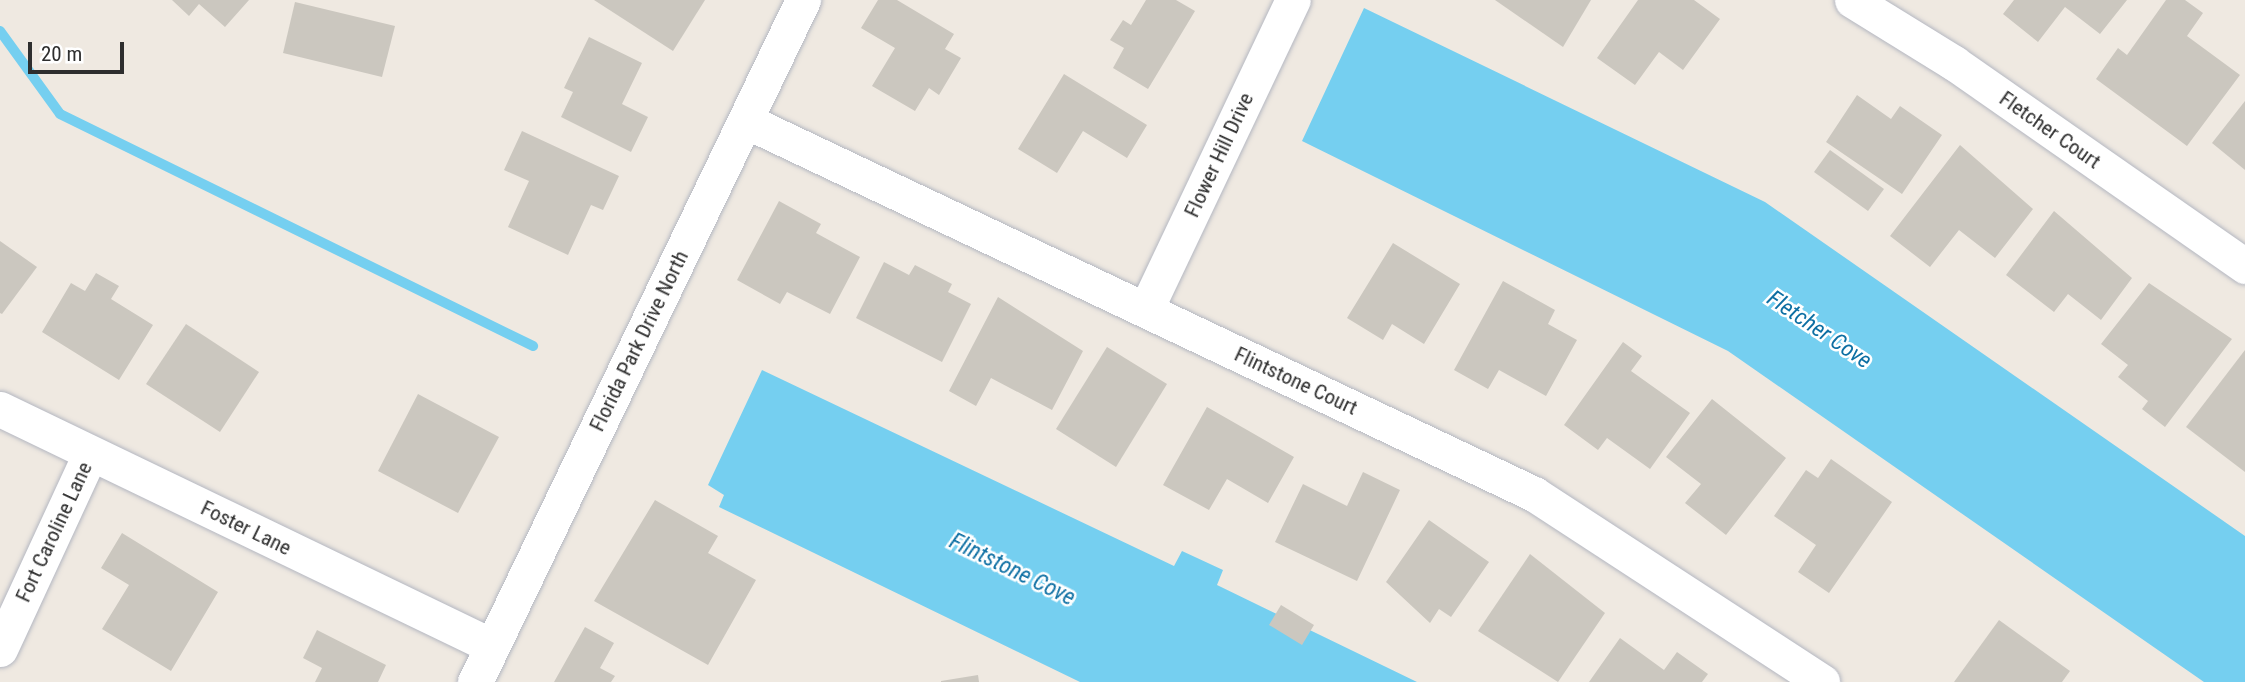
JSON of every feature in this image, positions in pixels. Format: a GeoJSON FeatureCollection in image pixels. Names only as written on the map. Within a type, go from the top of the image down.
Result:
{"type":"FeatureCollection","features":[{"type":"Feature","properties":{"kind":"street","name":"Florida Park Drive North"},"geometry":{"type":"LineString","coordinates":[[475,682],[803,0]]}},
{"type":"Feature","properties":{"kind":"street","name":"Flower Hill Drive"},"geometry":{"type":"LineString","coordinates":[[1146,309],[1293,0]]}},
{"type":"Feature","properties":{"kind":"street","name":"Fletcher Court"},"geometry":{"type":"LineString","coordinates":[[1852,0],[1954,63],[2245,266]]}},
{"type":"Feature","properties":{"kind":"street","name":"Flintstone Court"},"geometry":{"type":"LineString","coordinates":[[746,121],[1544,500],[1822,682]]}},
{"type":"Feature","properties":{"kind":"street","name":"Foster Lane"},"geometry":{"type":"LineString","coordinates":[[0,409],[492,646]]}},
{"type":"Feature","properties":{"kind":"street","name":"Fort Caroline Lane"},"geometry":{"type":"LineString","coordinates":[[0,649],[90,454]]}},
{"type":"Feature","properties":{"kind":"water","name":"Fletcher Cove"},"geometry":{"type":"Polygon","coordinates":[[[1364,8],[1765,202],[2245,536],[2245,682],[2204,682],[1728,351],[1302,141],[1364,8]]]}},
{"type":"Feature","properties":{"kind":"water","name":"Flintstone Cove"},"geometry":{"type":"Polygon","coordinates":[[[762,370],[1174,566],[1182,551],[1223,570],[1217,585],[1417,682],[1080,682],[719,507],[724,495],[708,485],[762,370]]]}},
{"type":"Feature","properties":{"kind":"building"},"geometry":{"type":"Polygon","coordinates":[[[172,0],[249,0],[225,27],[199,4],[189,16],[172,0]]]}},
{"type":"Feature","properties":{"kind":"building"},"geometry":{"type":"Polygon","coordinates":[[[594,0],[705,0],[673,51],[594,0]]]}},
{"type":"Feature","properties":{"kind":"building"},"geometry":{"type":"Polygon","coordinates":[[[878,0],[897,0],[954,34],[945,49],[961,58],[939,95],[929,88],[915,111],[872,86],[895,48],[861,28],[878,0]]]}},
{"type":"Feature","properties":{"kind":"building"},"geometry":{"type":"Polygon","coordinates":[[[1146,0],[1176,0],[1195,11],[1148,89],[1113,68],[1124,48],[1110,40],[1123,20],[1131,25],[1146,0]]]}},
{"type":"Feature","properties":{"kind":"building"},"geometry":{"type":"Polygon","coordinates":[[[1495,0],[1591,0],[1563,47],[1495,0]]]}},
{"type":"Feature","properties":{"kind":"building"},"geometry":{"type":"Polygon","coordinates":[[[1638,0],[1694,0],[1720,19],[1683,70],[1659,52],[1635,85],[1597,58],[1638,0]]]}},
{"type":"Feature","properties":{"kind":"building"},"geometry":{"type":"Polygon","coordinates":[[[2014,0],[2127,0],[2100,34],[2065,7],[2038,42],[2003,14],[2014,0]]]}},
{"type":"Feature","properties":{"kind":"building"},"geometry":{"type":"Polygon","coordinates":[[[2166,0],[2185,0],[2203,13],[2187,36],[2240,75],[2187,146],[2096,79],[2118,48],[2127,55],[2166,0]]]}},
{"type":"Feature","properties":{"kind":"building"},"geometry":{"type":"Polygon","coordinates":[[[295,2],[395,26],[382,77],[283,53],[295,2]]]}},
{"type":"Feature","properties":{"kind":"building"},"geometry":{"type":"Polygon","coordinates":[[[589,37],[642,63],[622,104],[648,117],[631,152],[561,117],[573,92],[564,88],[589,37]]]}},
{"type":"Feature","properties":{"kind":"building"},"geometry":{"type":"Polygon","coordinates":[[[1064,74],[1147,125],[1127,158],[1083,131],[1057,173],[1018,149],[1064,74]]]}},
{"type":"Feature","properties":{"kind":"building"},"geometry":{"type":"Polygon","coordinates":[[[1857,95],[1891,119],[1900,106],[1942,135],[1902,194],[1826,142],[1857,95]]]}},
{"type":"Feature","properties":{"kind":"building"},"geometry":{"type":"Polygon","coordinates":[[[2245,101],[2245,170],[2212,143],[2245,101]]]}},
{"type":"Feature","properties":{"kind":"building"},"geometry":{"type":"Polygon","coordinates":[[[522,131],[619,176],[603,210],[591,205],[568,255],[508,227],[529,181],[504,170],[522,131]]]}},
{"type":"Feature","properties":{"kind":"building"},"geometry":{"type":"Polygon","coordinates":[[[1960,145],[2033,209],[1995,258],[1959,230],[1930,267],[1890,236],[1960,145]]]}},
{"type":"Feature","properties":{"kind":"building"},"geometry":{"type":"Polygon","coordinates":[[[1830,150],[1884,189],[1868,211],[1814,172],[1830,150]]]}},
{"type":"Feature","properties":{"kind":"building"},"geometry":{"type":"Polygon","coordinates":[[[779,201],[821,224],[816,233],[860,257],[830,314],[787,292],[780,304],[737,280],[779,201]]]}},
{"type":"Feature","properties":{"kind":"building"},"geometry":{"type":"Polygon","coordinates":[[[2054,211],[2132,278],[2101,320],[2068,294],[2054,312],[2006,275],[2054,211]]]}},
{"type":"Feature","properties":{"kind":"building"},"geometry":{"type":"Polygon","coordinates":[[[0,241],[37,267],[2,314],[0,313],[0,241]]]}},
{"type":"Feature","properties":{"kind":"building"},"geometry":{"type":"Polygon","coordinates":[[[1393,243],[1460,284],[1424,344],[1392,324],[1383,340],[1347,318],[1393,243]]]}},
{"type":"Feature","properties":{"kind":"building"},"geometry":{"type":"Polygon","coordinates":[[[884,262],[909,275],[915,265],[952,284],[948,292],[971,304],[942,362],[856,318],[884,262]]]}},
{"type":"Feature","properties":{"kind":"building"},"geometry":{"type":"Polygon","coordinates":[[[96,273],[119,286],[111,299],[153,325],[119,380],[42,332],[71,283],[85,291],[96,273]]]}},
{"type":"Feature","properties":{"kind":"building"},"geometry":{"type":"Polygon","coordinates":[[[1503,281],[1555,310],[1548,324],[1577,340],[1546,396],[1499,370],[1488,389],[1454,370],[1503,281]]]}},
{"type":"Feature","properties":{"kind":"building"},"geometry":{"type":"Polygon","coordinates":[[[2149,283],[2232,339],[2165,427],[2142,409],[2148,401],[2118,377],[2128,365],[2101,344],[2149,283]]]}},
{"type":"Feature","properties":{"kind":"building"},"geometry":{"type":"Polygon","coordinates":[[[998,297],[1083,351],[1052,410],[991,378],[976,406],[949,391],[998,297]]]}},
{"type":"Feature","properties":{"kind":"building"},"geometry":{"type":"Polygon","coordinates":[[[186,324],[259,372],[220,432],[146,384],[186,324]]]}},
{"type":"Feature","properties":{"kind":"building"},"geometry":{"type":"Polygon","coordinates":[[[1623,342],[1642,356],[1631,371],[1690,413],[1650,469],[1607,438],[1598,450],[1564,425],[1623,342]]]}},
{"type":"Feature","properties":{"kind":"building"},"geometry":{"type":"Polygon","coordinates":[[[1107,347],[1167,384],[1116,467],[1056,429],[1107,347]]]}},
{"type":"Feature","properties":{"kind":"building"},"geometry":{"type":"Polygon","coordinates":[[[2245,350],[2245,472],[2186,427],[2245,350]]]}},
{"type":"Feature","properties":{"kind":"building"},"geometry":{"type":"Polygon","coordinates":[[[418,394],[499,437],[458,513],[378,471],[418,394]]]}},
{"type":"Feature","properties":{"kind":"building"},"geometry":{"type":"Polygon","coordinates":[[[1712,399],[1786,458],[1726,535],[1685,503],[1701,484],[1666,457],[1712,399]]]}},
{"type":"Feature","properties":{"kind":"building"},"geometry":{"type":"Polygon","coordinates":[[[1207,407],[1294,457],[1268,503],[1227,479],[1209,510],[1163,485],[1207,407]]]}},
{"type":"Feature","properties":{"kind":"building"},"geometry":{"type":"Polygon","coordinates":[[[1831,459],[1892,502],[1829,593],[1798,572],[1816,545],[1774,516],[1806,470],[1818,478],[1831,459]]]}},
{"type":"Feature","properties":{"kind":"building"},"geometry":{"type":"Polygon","coordinates":[[[1363,472],[1400,490],[1357,581],[1275,542],[1303,484],[1347,506],[1363,472]]]}},
{"type":"Feature","properties":{"kind":"building"},"geometry":{"type":"Polygon","coordinates":[[[655,500],[718,536],[708,553],[756,580],[708,665],[594,601],[655,500]]]}},
{"type":"Feature","properties":{"kind":"building"},"geometry":{"type":"Polygon","coordinates":[[[1429,520],[1489,562],[1451,617],[1439,609],[1430,623],[1386,582],[1429,520]]]}},
{"type":"Feature","properties":{"kind":"building"},"geometry":{"type":"Polygon","coordinates":[[[122,533],[218,592],[171,671],[102,629],[129,585],[101,568],[122,533]]]}},
{"type":"Feature","properties":{"kind":"building"},"geometry":{"type":"Polygon","coordinates":[[[1530,554],[1605,613],[1558,682],[1478,631],[1530,554]]]}},
{"type":"Feature","properties":{"kind":"building"},"geometry":{"type":"Polygon","coordinates":[[[1281,605],[1314,625],[1302,645],[1269,625],[1281,605]]]}},
{"type":"Feature","properties":{"kind":"building"},"geometry":{"type":"Polygon","coordinates":[[[1999,620],[2070,671],[2062,682],[1954,682],[1999,620]]]}},
{"type":"Feature","properties":{"kind":"building"},"geometry":{"type":"Polygon","coordinates":[[[585,627],[614,643],[600,668],[615,676],[611,682],[554,682],[585,627]]]}},
{"type":"Feature","properties":{"kind":"building"},"geometry":{"type":"Polygon","coordinates":[[[317,630],[386,665],[378,682],[315,682],[322,668],[303,658],[317,630]]]}},
{"type":"Feature","properties":{"kind":"building"},"geometry":{"type":"Polygon","coordinates":[[[1620,638],[1664,670],[1677,652],[1708,674],[1702,682],[1589,682],[1620,638]]]}},
{"type":"Feature","properties":{"kind":"building"},"geometry":{"type":"Polygon","coordinates":[[[978,675],[979,682],[941,682],[941,681],[978,675]]]}},
{"type":"Feature","properties":{"kind":"waterway"},"geometry":{"type":"LineString","coordinates":[[0,31],[60,114],[533,346]]}}]}
